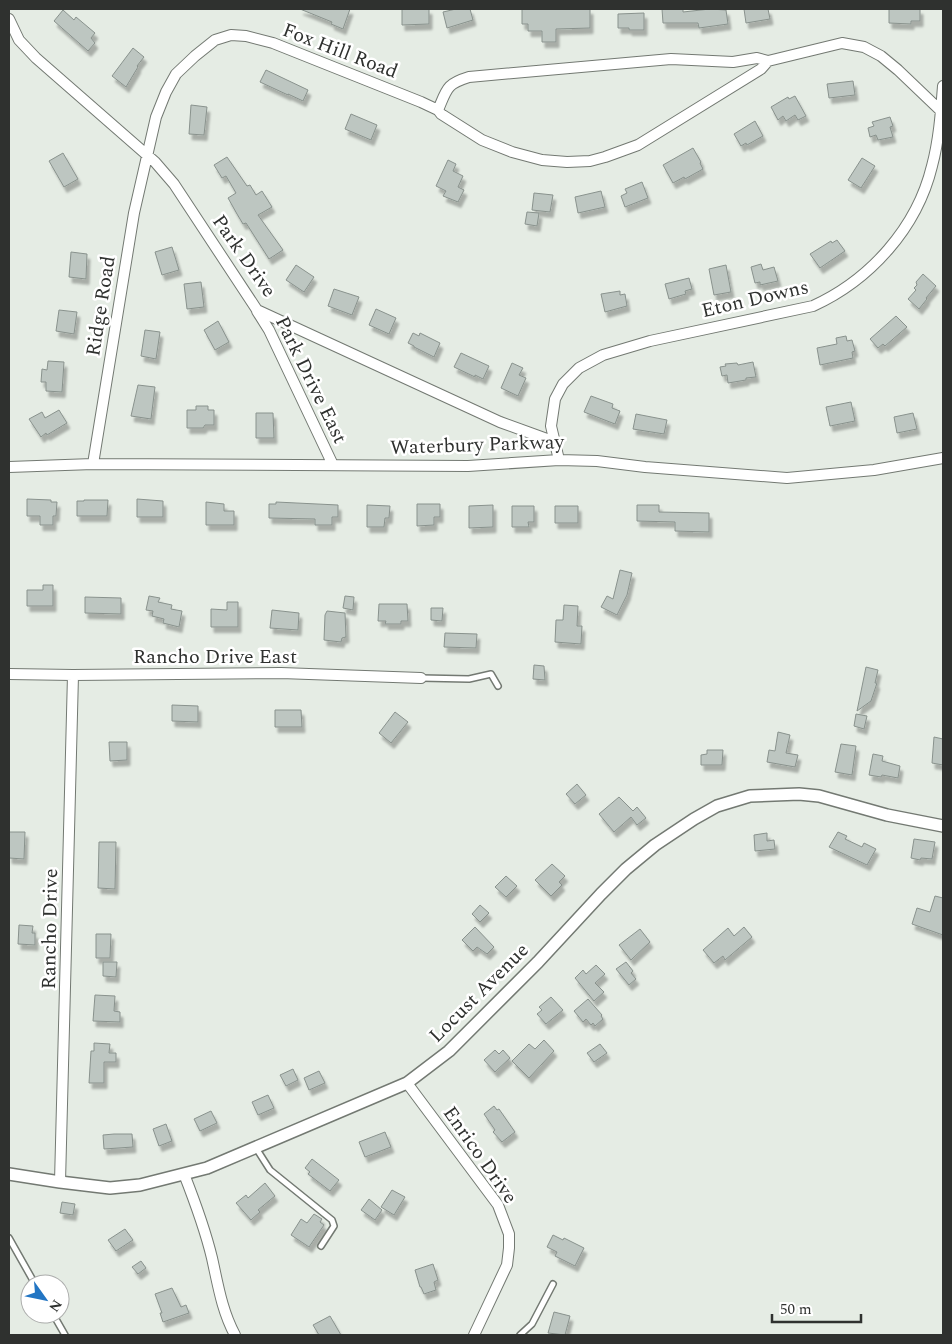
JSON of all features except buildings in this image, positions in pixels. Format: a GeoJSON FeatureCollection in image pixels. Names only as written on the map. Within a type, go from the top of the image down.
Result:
{"type":"FeatureCollection","features":[{"type":"Feature","properties":{"kind":"street","name":"Park Drive"},"geometry":{"type":"LineString","coordinates":[[9,19],[20,40],[36,58],[147,154],[174,184],[256,310],[500,422],[555,442]]}},
{"type":"Feature","properties":{"kind":"street","name":"Fox Hill Road"},"geometry":{"type":"LineString","coordinates":[[147,154],[156,118],[166,92],[176,74],[215,40],[231,35],[246,36],[273,43],[421,102],[438,110],[441,114],[482,140],[512,152],[542,160],[567,162],[605,158],[638,145],[761,69],[768,61]]}},
{"type":"Feature","properties":{"kind":"street","name":"Fox Hill Road"},"geometry":{"type":"LineString","coordinates":[[438,110],[447,90],[454,82],[469,77],[671,59],[733,62],[757,58],[768,61],[842,43],[864,47],[898,70],[942,112]]}},
{"type":"Feature","properties":{"kind":"street","name":"Eton Downs"},"geometry":{"type":"LineString","coordinates":[[555,442],[551,426],[555,399],[564,384],[579,368],[602,355],[650,341],[813,306],[832,297],[863,275],[891,248],[908,222],[924,190],[932,166],[942,112],[943,86]]}},
{"type":"Feature","properties":{"kind":"street","name":"Ridge Road"},"geometry":{"type":"LineString","coordinates":[[93,464],[134,213],[147,154]]}},
{"type":"Feature","properties":{"kind":"street","name":"Park Drive East"},"geometry":{"type":"LineString","coordinates":[[256,310],[269,330],[333,465]]}},
{"type":"Feature","properties":{"kind":"street"},"geometry":{"type":"LineString","coordinates":[[555,442],[559,460]]}},
{"type":"Feature","properties":{"kind":"street","name":"Waterbury Parkway"},"geometry":{"type":"LineString","coordinates":[[9,467],[93,464],[468,466],[559,460],[597,460],[787,478],[874,470],[943,458]]}},
{"type":"Feature","properties":{"kind":"street","name":"Rancho Drive East"},"geometry":{"type":"LineString","coordinates":[[9,674],[281,673],[421,678]]}},
{"type":"Feature","properties":{"kind":"street","name":"Rancho Drive"},"geometry":{"type":"LineString","coordinates":[[60,1182],[73,675]]}},
{"type":"Feature","properties":{"kind":"street","name":"Locust Avenue"},"geometry":{"type":"LineString","coordinates":[[9,1174],[110,1188],[140,1186],[207,1168],[407,1083],[449,1051],[538,962],[626,869],[655,845],[717,806],[750,796],[799,794],[818,796],[943,826]]}},
{"type":"Feature","properties":{"kind":"street","name":"Enrico Drive"},"geometry":{"type":"LineString","coordinates":[[407,1083],[498,1205],[509,1234],[507,1265],[476,1335]]}},
{"type":"Feature","properties":{"kind":"street"},"geometry":{"type":"LineString","coordinates":[[184,1174],[200,1214],[222,1302],[235,1335]]}},
{"type":"Feature","properties":{"kind":"lane"},"geometry":{"type":"LineString","coordinates":[[421,678],[468,679],[491,674],[498,686]]}},
{"type":"Feature","properties":{"kind":"lane"},"geometry":{"type":"LineString","coordinates":[[256,1147],[270,1170],[332,1220],[334,1226],[321,1246]]}},
{"type":"Feature","properties":{"kind":"lane"},"geometry":{"type":"LineString","coordinates":[[9,1238],[29,1274]]}},
{"type":"Feature","properties":{"kind":"lane"},"geometry":{"type":"LineString","coordinates":[[520,1335],[532,1324],[553,1284]]}},
{"type":"Feature","properties":{"kind":"lane"},"geometry":{"type":"LineString","coordinates":[[59,1324],[65,1335]]}}]}
